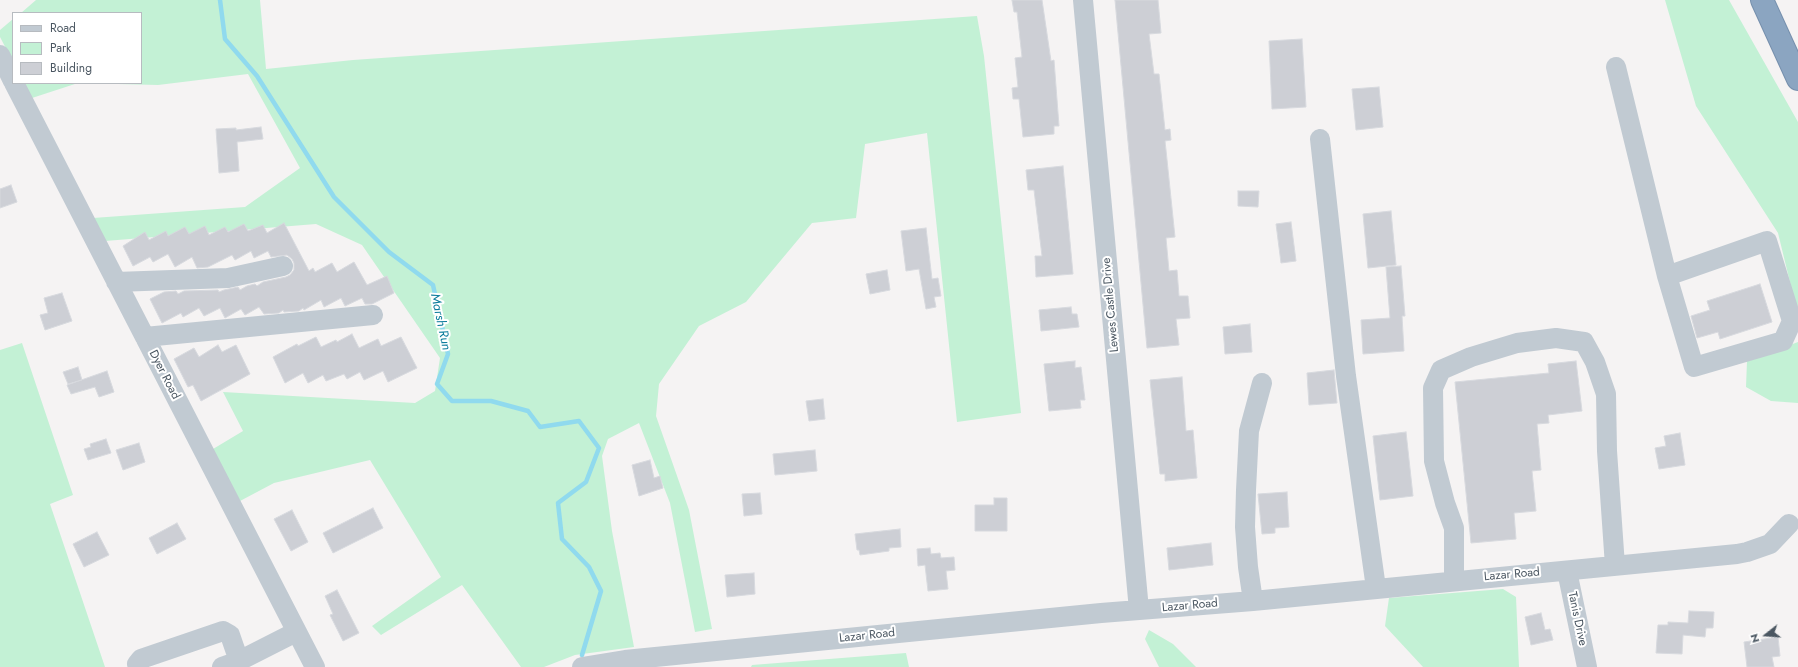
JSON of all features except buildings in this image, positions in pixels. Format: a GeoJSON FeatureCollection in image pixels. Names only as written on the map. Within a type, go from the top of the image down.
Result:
{"type":"FeatureCollection","features":[{"type":"Feature","properties":{"kind":"highway"},"geometry":{"type":"LineString","coordinates":[[1762,0],[1798,52]]}},
{"type":"Feature","properties":{"kind":"highway"},"geometry":{"type":"LineString","coordinates":[[1762,0],[1798,79]]}},
{"type":"Feature","properties":{"kind":"street","name":"Lewes Castle Drive"},"geometry":{"type":"LineString","coordinates":[[1083,0],[1140,610]]}},
{"type":"Feature","properties":{"kind":"street","name":"Dyer Road"},"geometry":{"type":"LineString","coordinates":[[0,55],[11,86],[145,337],[315,667]]}},
{"type":"Feature","properties":{"kind":"street"},"geometry":{"type":"LineString","coordinates":[[1616,67],[1667,276],[1694,368],[1783,341],[1792,321],[1767,241],[1667,276]]}},
{"type":"Feature","properties":{"kind":"street"},"geometry":{"type":"LineString","coordinates":[[1320,139],[1346,376],[1376,588]]}},
{"type":"Feature","properties":{"kind":"street"},"geometry":{"type":"LineString","coordinates":[[116,282],[228,278],[283,266]]}},
{"type":"Feature","properties":{"kind":"street"},"geometry":{"type":"LineString","coordinates":[[145,337],[374,315]]}},
{"type":"Feature","properties":{"kind":"street"},"geometry":{"type":"LineString","coordinates":[[1454,581],[1454,528],[1445,503],[1434,461],[1433,388],[1441,370],[1471,357],[1517,343],[1556,338],[1584,342],[1595,362],[1606,394],[1607,452],[1615,566]]}},
{"type":"Feature","properties":{"kind":"street"},"geometry":{"type":"LineString","coordinates":[[1252,601],[1248,567],[1246,527],[1249,431],[1262,384]]}},
{"type":"Feature","properties":{"kind":"street","name":"Lazar Road"},"geometry":{"type":"LineString","coordinates":[[582,667],[625,660],[1140,610],[1252,601],[1567,571],[1747,552],[1770,544],[1789,524]]}},
{"type":"Feature","properties":{"kind":"street","name":"Tanis Drive"},"geometry":{"type":"LineString","coordinates":[[1567,571],[1587,667]]}},
{"type":"Feature","properties":{"kind":"street"},"geometry":{"type":"LineString","coordinates":[[138,667],[137,664],[141,659],[223,632],[230,635],[230,664],[296,632]]}},
{"type":"Feature","properties":{"kind":"green space"},"geometry":{"type":"Polygon","coordinates":[[[36,0],[260,0],[266,69],[353,60],[977,16],[984,56],[1021,413],[957,422],[927,133],[865,144],[856,218],[812,223],[746,302],[699,326],[659,384],[656,416],[689,510],[712,629],[695,632],[670,503],[639,423],[608,439],[602,456],[612,531],[634,647],[575,655],[544,667],[521,667],[462,585],[381,635],[372,626],[441,577],[370,460],[274,483],[240,501],[213,449],[243,431],[223,392],[415,403],[435,391],[440,358],[362,245],[316,224],[105,241],[93,218],[245,207],[300,168],[248,74],[158,85],[118,84],[142,84],[142,12],[22,12],[36,0]]]}},
{"type":"Feature","properties":{"kind":"green space"},"geometry":{"type":"Polygon","coordinates":[[[1665,0],[1729,0],[1798,122],[1798,315],[1778,233],[1696,106],[1665,0]]]}},
{"type":"Feature","properties":{"kind":"green space"},"geometry":{"type":"Polygon","coordinates":[[[12,20],[12,60],[0,37],[0,30],[12,20]]]}},
{"type":"Feature","properties":{"kind":"green space"},"geometry":{"type":"Polygon","coordinates":[[[25,84],[75,84],[32,98],[25,84]]]}},
{"type":"Feature","properties":{"kind":"green space"},"geometry":{"type":"Polygon","coordinates":[[[1798,342],[1798,403],[1771,401],[1746,387],[1747,361],[1798,342]]]}},
{"type":"Feature","properties":{"kind":"green space"},"geometry":{"type":"Polygon","coordinates":[[[22,343],[73,495],[50,504],[105,667],[0,667],[0,350],[22,343]]]}},
{"type":"Feature","properties":{"kind":"green space"},"geometry":{"type":"Polygon","coordinates":[[[1503,589],[1516,597],[1519,667],[1423,667],[1385,626],[1389,598],[1503,589]]]}},
{"type":"Feature","properties":{"kind":"green space"},"geometry":{"type":"Polygon","coordinates":[[[1149,630],[1173,644],[1196,667],[1159,667],[1145,639],[1149,630]]]}},
{"type":"Feature","properties":{"kind":"green space"},"geometry":{"type":"Polygon","coordinates":[[[906,653],[909,667],[751,667],[752,665],[906,653]]]}},
{"type":"Feature","properties":{"kind":"waterway","name":"Marsh Run"},"geometry":{"type":"LineString","coordinates":[[220,0],[225,39],[257,76],[334,197],[389,252],[433,285],[448,354],[437,384],[452,401],[491,401],[528,411],[540,427],[579,421],[599,448],[586,482],[558,503],[562,539],[589,567],[601,591],[582,655]]}}]}
